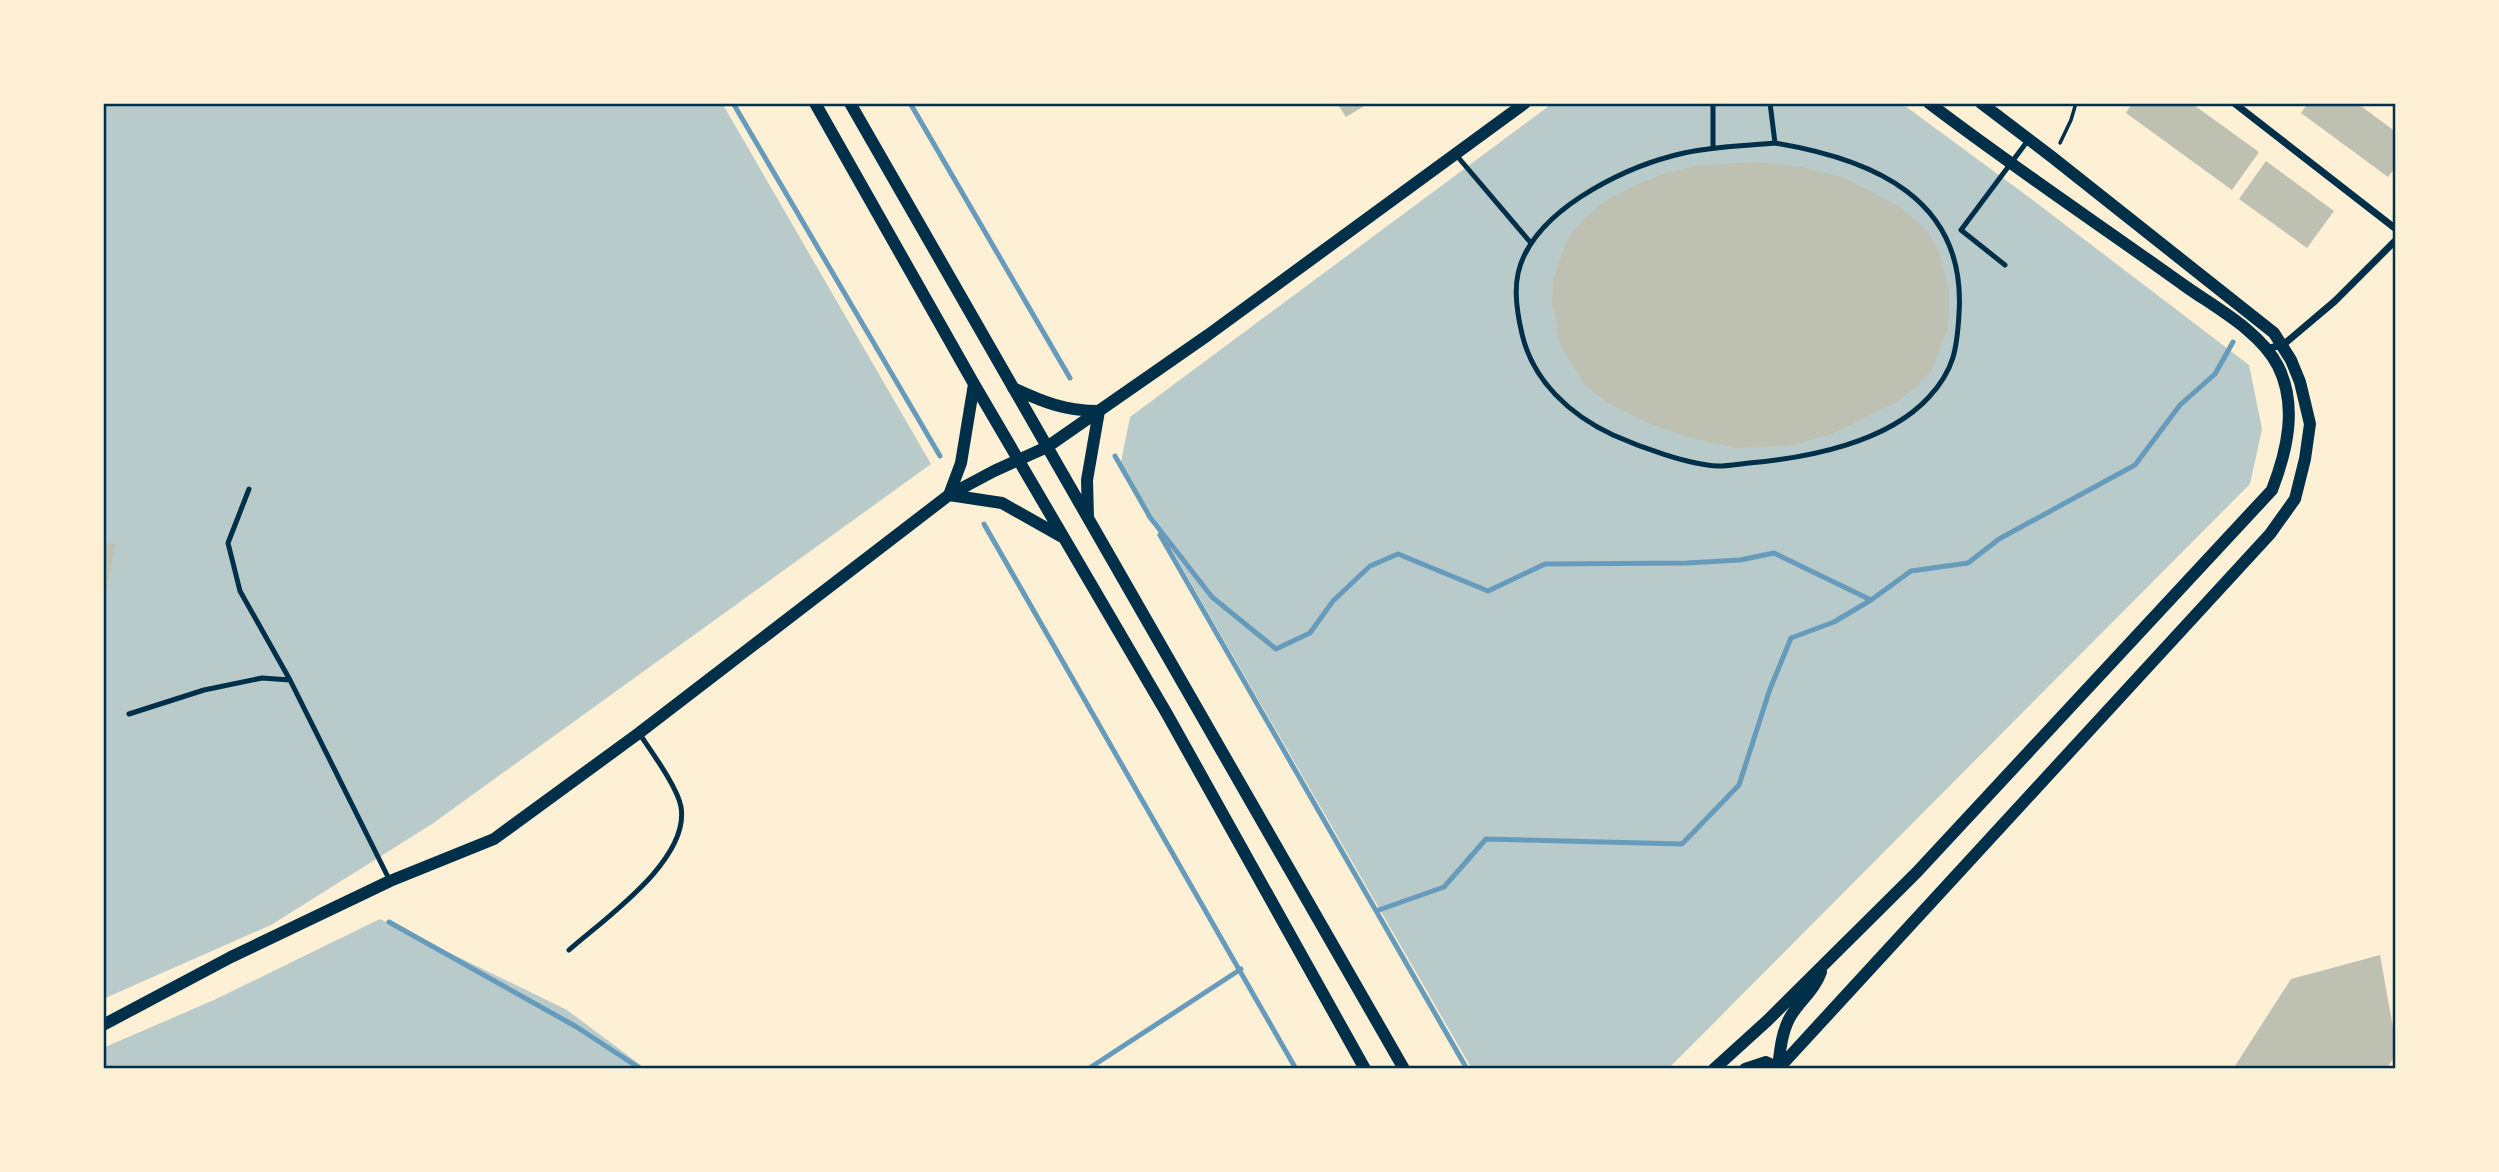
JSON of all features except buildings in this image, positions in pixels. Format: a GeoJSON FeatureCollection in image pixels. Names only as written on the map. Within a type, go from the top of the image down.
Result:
{"type":"FeatureCollection","features":[{"type":"Feature","properties":{"kind":"street"},"geometry":{"type":"LineString","coordinates":[[815,103],[974,384],[1167,714],[1365,1069]]}},
{"type":"Feature","properties":{"kind":"street"},"geometry":{"type":"LineString","coordinates":[[850,103],[1404,1069]]}},
{"type":"Feature","properties":{"kind":"street"},"geometry":{"type":"LineString","coordinates":[[103,1025],[232,957],[390,881],[494,839],[639,733],[949,495],[1047,447],[1208,335],[1525,103]]}},
{"type":"Feature","properties":{"kind":"street"},"geometry":{"type":"LineString","coordinates":[[1714,1069],[1768,1020],[1917,872],[2272,490],[2283,460],[2289,428],[2288,404],[2280,372],[2252,335],[2008,164],[1929,103]]}},
{"type":"Feature","properties":{"kind":"street"},"geometry":{"type":"LineString","coordinates":[[1778,1069],[2270,534],[2295,499],[2305,459],[2310,424],[2300,382],[2283,345],[2274,333],[1981,103]]}},
{"type":"Feature","properties":{"kind":"street"},"geometry":{"type":"LineString","coordinates":[[2234,103],[2396,229]]}},
{"type":"Feature","properties":{"kind":"street"},"geometry":{"type":"LineString","coordinates":[[2265,349],[2283,345],[2335,301],[2396,240]]}},
{"type":"Feature","properties":{"kind":"street"},"geometry":{"type":"LineString","coordinates":[[949,495],[961,463],[974,384]]}},
{"type":"Feature","properties":{"kind":"street"},"geometry":{"type":"LineString","coordinates":[[1012,388],[1073,411],[1099,411]]}},
{"type":"Feature","properties":{"kind":"street"},"geometry":{"type":"LineString","coordinates":[[1088,521],[1087,480],[1099,411]]}},
{"type":"Feature","properties":{"kind":"street"},"geometry":{"type":"LineString","coordinates":[[949,495],[1002,503],[1065,538]]}},
{"type":"Feature","properties":{"kind":"street"},"geometry":{"type":"LineString","coordinates":[[1778,1069],[1781,1042],[1791,1016],[1817,983],[1824,965]]}},
{"type":"Feature","properties":{"kind":"street"},"geometry":{"type":"LineString","coordinates":[[1745,1069],[1766,1062],[1778,1069]]}},
{"type":"Feature","properties":{"kind":"lane"},"geometry":{"type":"LineString","coordinates":[[1713,103],[1713,148]]}},
{"type":"Feature","properties":{"kind":"lane"},"geometry":{"type":"LineString","coordinates":[[1770,103],[1775,143]]}},
{"type":"Feature","properties":{"kind":"lane"},"geometry":{"type":"LineString","coordinates":[[1946,239],[1961,230],[2029,139]]}},
{"type":"Feature","properties":{"kind":"lane"},"geometry":{"type":"LineString","coordinates":[[1775,143],[1809,148],[1885,177],[1916,196],[1939,221],[1955,260],[1960,299],[1955,357],[1930,396],[1898,422],[1842,447],[1796,457],[1717,466],[1657,453],[1611,434],[1572,411],[1549,389],[1525,346],[1517,313],[1516,282],[1523,257],[1531,243],[1570,205],[1613,178],[1667,158],[1713,148],[1775,143]]}},
{"type":"Feature","properties":{"kind":"lane"},"geometry":{"type":"LineString","coordinates":[[1455,153],[1531,243]]}},
{"type":"Feature","properties":{"kind":"lane"},"geometry":{"type":"LineString","coordinates":[[1961,230],[2005,265]]}},
{"type":"Feature","properties":{"kind":"lane"},"geometry":{"type":"LineString","coordinates":[[249,489],[228,543],[240,591],[290,680],[390,881]]}},
{"type":"Feature","properties":{"kind":"lane"},"geometry":{"type":"LineString","coordinates":[[129,714],[215,687],[262,678],[290,680]]}},
{"type":"Feature","properties":{"kind":"lane"},"geometry":{"type":"LineString","coordinates":[[569,950],[648,880],[674,846],[682,822],[681,805],[663,769],[639,733]]}},
{"type":"Feature","properties":{"kind":"path"},"geometry":{"type":"LineString","coordinates":[[2052,157],[2071,120],[2076,103]]}},
{"type":"Feature","properties":{"kind":"shaded area"},"geometry":{"type":"Polygon","coordinates":[[[103,103],[722,103],[931,464],[432,824],[271,925],[103,999],[103,103]]]}},
{"type":"Feature","properties":{"kind":"shaded area"},"geometry":{"type":"Polygon","coordinates":[[[1553,103],[1901,103],[2249,365],[2262,429],[2250,484],[1668,1069],[1472,1069],[1121,462],[1130,417],[1553,103]]]}},
{"type":"Feature","properties":{"kind":"shaded area"},"geometry":{"type":"Polygon","coordinates":[[[380,919],[567,1010],[646,1069],[103,1069],[103,1048],[214,1000],[380,919]]]}},
{"type":"Feature","properties":{"kind":"waterway"},"geometry":{"type":"LineString","coordinates":[[733,103],[940,456]]}},
{"type":"Feature","properties":{"kind":"waterway"},"geometry":{"type":"LineString","coordinates":[[910,103],[1070,378]]}},
{"type":"Feature","properties":{"kind":"waterway"},"geometry":{"type":"LineString","coordinates":[[1376,911],[1444,887],[1486,839],[1682,844],[1739,785],[1770,689],[1791,638],[1834,622],[1911,571],[1968,563],[1999,539],[2135,465],[2180,405],[2215,374],[2233,342]]}},
{"type":"Feature","properties":{"kind":"waterway"},"geometry":{"type":"LineString","coordinates":[[1115,456],[1150,517]]}},
{"type":"Feature","properties":{"kind":"waterway"},"geometry":{"type":"LineString","coordinates":[[1149,516],[1212,597],[1276,649],[1310,633],[1333,601],[1370,566],[1398,554],[1488,591],[1545,564],[1687,563],[1740,560],[1774,553],[1871,600]]}},
{"type":"Feature","properties":{"kind":"waterway"},"geometry":{"type":"LineString","coordinates":[[984,524],[1296,1069]]}},
{"type":"Feature","properties":{"kind":"waterway"},"geometry":{"type":"LineString","coordinates":[[1160,535],[1467,1069]]}},
{"type":"Feature","properties":{"kind":"waterway"},"geometry":{"type":"LineString","coordinates":[[389,922],[575,1026],[641,1069]]}},
{"type":"Feature","properties":{"kind":"waterway"},"geometry":{"type":"LineString","coordinates":[[1088,1069],[1241,969]]}}]}
